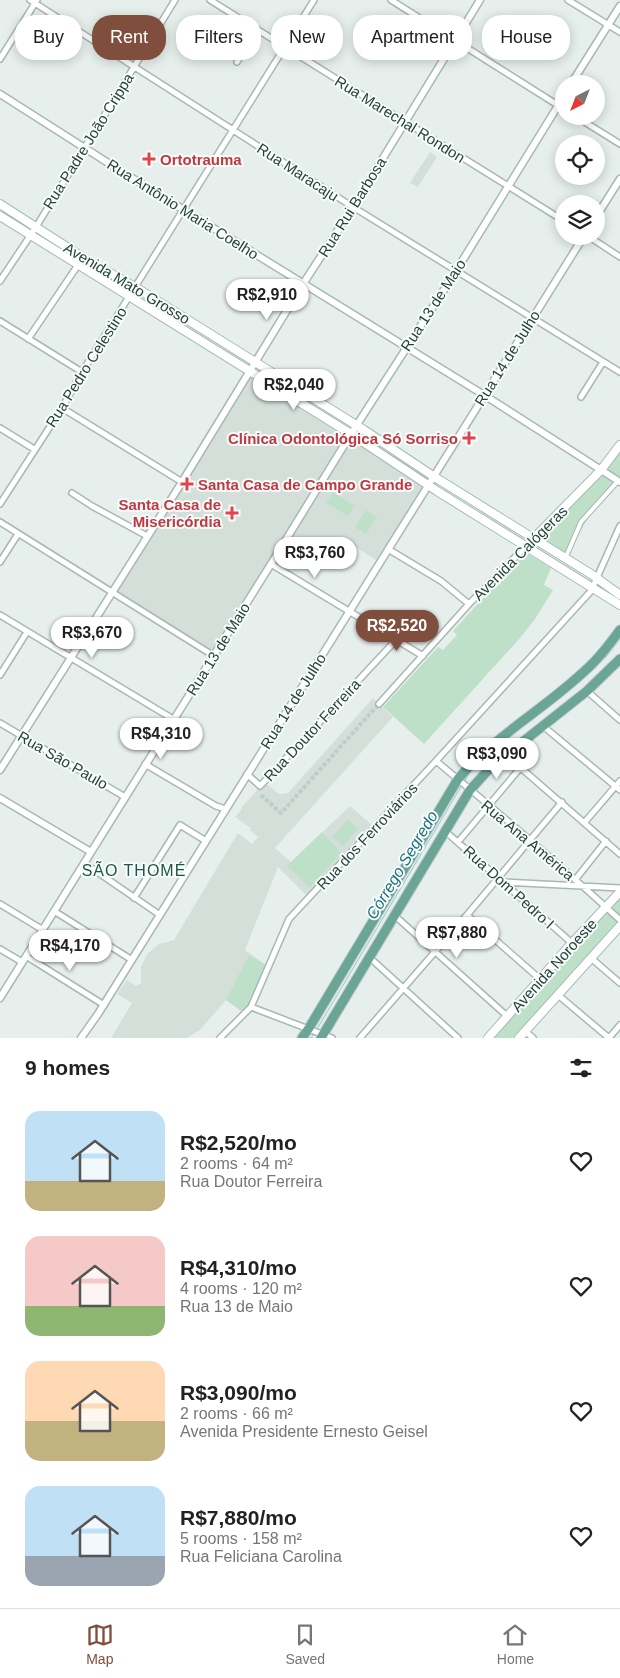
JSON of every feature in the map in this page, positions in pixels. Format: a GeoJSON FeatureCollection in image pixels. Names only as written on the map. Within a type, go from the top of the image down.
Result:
{"type":"FeatureCollection","features":[{"type":"Feature","properties":{"kind":"main road","name":"Avenida Mato Grosso"},"geometry":{"type":"LineString","coordinates":[[0,204],[87,260],[136,287],[356,425],[620,595]]}},
{"type":"Feature","properties":{"kind":"main road","name":"Avenida Mato Grosso"},"geometry":{"type":"LineString","coordinates":[[0,216],[249,370],[351,434],[427,485],[620,605]]}},
{"type":"Feature","properties":{"kind":"main road"},"geometry":{"type":"LineString","coordinates":[[78,265],[80,262],[87,260]]}},
{"type":"Feature","properties":{"kind":"main road","name":"Avenida Calógeras"},"geometry":{"type":"LineString","coordinates":[[526,546],[601,470],[620,445]]}},
{"type":"Feature","properties":{"kind":"main road"},"geometry":{"type":"LineString","coordinates":[[302,1038],[310,1028],[458,779],[479,756],[580,676],[607,648],[620,630]]}},
{"type":"Feature","properties":{"kind":"main road"},"geometry":{"type":"LineString","coordinates":[[325,1036],[369,957],[469,790],[506,754],[587,692],[620,659]]}},
{"type":"Feature","properties":{"kind":"main road","name":"Avenida Noroeste"},"geometry":{"type":"LineString","coordinates":[[488,1038],[620,892]]}},
{"type":"Feature","properties":{"kind":"main road","name":"Avenida Noroeste"},"geometry":{"type":"LineString","coordinates":[[519,1038],[620,926]]}},
{"type":"Feature","properties":{"kind":"street","name":"Rua Padre João Crippa"},"geometry":{"type":"LineString","coordinates":[[0,281],[36,227],[175,0]]}},
{"type":"Feature","properties":{"kind":"street","name":"Rua Marechal Rondon"},"geometry":{"type":"LineString","coordinates":[[210,0],[234,15]]}},
{"type":"Feature","properties":{"kind":"street","name":"Rua Pedro Celestino"},"geometry":{"type":"LineString","coordinates":[[305,15],[314,0]]}},
{"type":"Feature","properties":{"kind":"street"},"geometry":{"type":"LineString","coordinates":[[390,0],[414,15]]}},
{"type":"Feature","properties":{"kind":"street","name":"Rua Rui Barbosa"},"geometry":{"type":"LineString","coordinates":[[471,15],[480,0]]}},
{"type":"Feature","properties":{"kind":"street"},"geometry":{"type":"LineString","coordinates":[[568,0],[620,32]]}},
{"type":"Feature","properties":{"kind":"street","name":"Rua Maracaju"},"geometry":{"type":"LineString","coordinates":[[34,1],[353,207],[620,372]]}},
{"type":"Feature","properties":{"kind":"street"},"geometry":{"type":"LineString","coordinates":[[0,59],[34,1]]}},
{"type":"Feature","properties":{"kind":"street"},"geometry":{"type":"LineString","coordinates":[[577,75],[620,6]]}},
{"type":"Feature","properties":{"kind":"street"},"geometry":{"type":"LineString","coordinates":[[472,52],[555,103]]}},
{"type":"Feature","properties":{"kind":"street","name":"Rua Pedro Celestino"},"geometry":{"type":"LineString","coordinates":[[0,504],[62,408],[82,372],[277,60]]}},
{"type":"Feature","properties":{"kind":"street","name":"Rua Marechal Rondon"},"geometry":{"type":"LineString","coordinates":[[306,60],[555,215]]}},
{"type":"Feature","properties":{"kind":"street","name":"Rua Rui Barbosa"},"geometry":{"type":"LineString","coordinates":[[0,770],[182,482],[249,370],[353,207],[443,60]]}},
{"type":"Feature","properties":{"kind":"street","name":"Rua Antônio Maria Coelho"},"geometry":{"type":"LineString","coordinates":[[0,94],[484,395],[619,482]]}},
{"type":"Feature","properties":{"kind":"street","name":"Rua 13 de Maio"},"geometry":{"type":"LineString","coordinates":[[0,998],[272,564],[356,425],[456,271],[508,186],[555,116]]}},
{"type":"Feature","properties":{"kind":"street"},"geometry":{"type":"LineString","coordinates":[[589,125],[620,144]]}},
{"type":"Feature","properties":{"kind":"street"},"geometry":{"type":"LineString","coordinates":[[605,203],[620,179]]}},
{"type":"Feature","properties":{"kind":"street","name":"Rua 14 de Julho"},"geometry":{"type":"LineString","coordinates":[[82,1038],[427,485],[580,245]]}},
{"type":"Feature","properties":{"kind":"street"},"geometry":{"type":"LineString","coordinates":[[601,245],[620,257]]}},
{"type":"Feature","properties":{"kind":"street"},"geometry":{"type":"LineString","coordinates":[[28,339],[78,265]]}},
{"type":"Feature","properties":{"kind":"street"},"geometry":{"type":"LineString","coordinates":[[0,321],[82,372]]}},
{"type":"Feature","properties":{"kind":"street"},"geometry":{"type":"LineString","coordinates":[[581,397],[603,362]]}},
{"type":"Feature","properties":{"kind":"street"},"geometry":{"type":"LineString","coordinates":[[62,408],[182,482]]}},
{"type":"Feature","properties":{"kind":"street"},"geometry":{"type":"LineString","coordinates":[[0,428],[34,449]]}},
{"type":"Feature","properties":{"kind":"street"},"geometry":{"type":"LineString","coordinates":[[565,559],[581,522],[619,482]]}},
{"type":"Feature","properties":{"kind":"street"},"geometry":{"type":"LineString","coordinates":[[72,493],[147,536]]}},
{"type":"Feature","properties":{"kind":"street"},"geometry":{"type":"LineString","coordinates":[[0,522],[214,656]]}},
{"type":"Feature","properties":{"kind":"street","name":"Rua dos Ferroviários"},"geometry":{"type":"LineString","coordinates":[[220,1038],[251,1008],[289,919],[436,761],[593,587],[620,526]]}},
{"type":"Feature","properties":{"kind":"street"},"geometry":{"type":"LineString","coordinates":[[0,562],[18,534]]}},
{"type":"Feature","properties":{"kind":"street","name":"Avenida Calógeras"},"geometry":{"type":"LineString","coordinates":[[378,705],[469,604],[526,546]]}},
{"type":"Feature","properties":{"kind":"street"},"geometry":{"type":"LineString","coordinates":[[388,549],[442,581],[469,604]]}},
{"type":"Feature","properties":{"kind":"street"},"geometry":{"type":"LineString","coordinates":[[272,564],[423,656]]}},
{"type":"Feature","properties":{"kind":"street"},"geometry":{"type":"LineString","coordinates":[[0,614],[70,658],[174,719]]}},
{"type":"Feature","properties":{"kind":"street"},"geometry":{"type":"LineString","coordinates":[[0,675],[27,632]]}},
{"type":"Feature","properties":{"kind":"street","name":"Rua Doutor Ferreira"},"geometry":{"type":"LineString","coordinates":[[247,774],[260,786],[396,640]]}},
{"type":"Feature","properties":{"kind":"street"},"geometry":{"type":"LineString","coordinates":[[587,692],[620,720]]}},
{"type":"Feature","properties":{"kind":"street","name":"Rua São Paulo"},"geometry":{"type":"LineString","coordinates":[[0,722],[126,796]]}},
{"type":"Feature","properties":{"kind":"street"},"geometry":{"type":"LineString","coordinates":[[543,726],[618,788]]}},
{"type":"Feature","properties":{"kind":"street"},"geometry":{"type":"LineString","coordinates":[[506,754],[620,854]]}},
{"type":"Feature","properties":{"kind":"street","name":"Rua Ana América"},"geometry":{"type":"LineString","coordinates":[[436,761],[530,839],[620,920]]}},
{"type":"Feature","properties":{"kind":"street"},"geometry":{"type":"LineString","coordinates":[[146,764],[216,806],[226,809]]}},
{"type":"Feature","properties":{"kind":"street"},"geometry":{"type":"LineString","coordinates":[[458,842],[521,767]]}},
{"type":"Feature","properties":{"kind":"street"},"geometry":{"type":"LineString","coordinates":[[584,823],[618,788],[620,781]]}},
{"type":"Feature","properties":{"kind":"street"},"geometry":{"type":"LineString","coordinates":[[0,798],[91,852]]}},
{"type":"Feature","properties":{"kind":"street"},"geometry":{"type":"LineString","coordinates":[[360,1038],[562,802]]}},
{"type":"Feature","properties":{"kind":"street"},"geometry":{"type":"LineString","coordinates":[[134,898],[180,825],[206,841]]}},
{"type":"Feature","properties":{"kind":"street","name":"Rua Dom Pedro I"},"geometry":{"type":"LineString","coordinates":[[445,830],[572,943]]}},
{"type":"Feature","properties":{"kind":"street"},"geometry":{"type":"LineString","coordinates":[[576,880],[606,841]]}},
{"type":"Feature","properties":{"kind":"street"},"geometry":{"type":"LineString","coordinates":[[84,863],[160,915]]}},
{"type":"Feature","properties":{"kind":"street"},"geometry":{"type":"LineString","coordinates":[[504,882],[620,888]]}},
{"type":"Feature","properties":{"kind":"street"},"geometry":{"type":"LineString","coordinates":[[0,904],[42,930]]}},
{"type":"Feature","properties":{"kind":"street"},"geometry":{"type":"LineString","coordinates":[[54,911],[132,960]]}},
{"type":"Feature","properties":{"kind":"street"},"geometry":{"type":"LineString","coordinates":[[394,915],[507,1016]]}},
{"type":"Feature","properties":{"kind":"street"},"geometry":{"type":"LineString","coordinates":[[467,915],[540,979]]}},
{"type":"Feature","properties":{"kind":"street"},"geometry":{"type":"LineString","coordinates":[[0,949],[24,959],[104,1005]]}},
{"type":"Feature","properties":{"kind":"street"},"geometry":{"type":"LineString","coordinates":[[369,957],[458,1038]]}},
{"type":"Feature","properties":{"kind":"street"},"geometry":{"type":"LineString","coordinates":[[591,958],[620,983]]}},
{"type":"Feature","properties":{"kind":"street"},"geometry":{"type":"LineString","coordinates":[[558,995],[609,1038],[620,1025]]}},
{"type":"Feature","properties":{"kind":"street"},"geometry":{"type":"LineString","coordinates":[[251,1008],[310,1028],[325,1036]]}},
{"type":"Feature","properties":{"kind":"street"},"geometry":{"type":"LineString","coordinates":[[525,1031],[533,1038]]}},
{"type":"Feature","properties":{"kind":"shaded area"},"geometry":{"type":"Polygon","coordinates":[[[430,152],[437,157],[418,187],[410,183],[430,152]]]}},
{"type":"Feature","properties":{"kind":"shaded area","name":"Santa Casa de Misericórdia"},"geometry":{"type":"Polygon","coordinates":[[[266,366],[259,376],[427,485],[379,562],[340,537],[324,562],[286,538],[214,656],[112,592],[249,370],[257,375],[266,366]]]}},
{"type":"Feature","properties":{"kind":"shaded area"},"geometry":{"type":"Polygon","coordinates":[[[373,698],[393,717],[275,848],[291,862],[350,806],[371,824],[307,896],[278,867],[245,950],[266,965],[247,1008],[243,1012],[226,1000],[200,1030],[186,1038],[111,1038],[132,1003],[117,994],[127,980],[136,986],[141,983],[141,967],[147,954],[159,944],[174,940],[238,833],[252,844],[258,837],[250,830],[251,828],[235,817],[241,808],[258,789],[263,788],[267,784],[279,794],[288,793],[373,698]]]}},
{"type":"Feature","properties":{"kind":"green space"},"geometry":{"type":"Polygon","coordinates":[[[620,453],[620,484],[604,497],[597,506],[583,526],[569,556],[544,541],[543,536],[620,453]]]}},
{"type":"Feature","properties":{"kind":"green space"},"geometry":{"type":"Polygon","coordinates":[[[333,492],[355,506],[348,516],[326,503],[333,492]]]}},
{"type":"Feature","properties":{"kind":"green space"},"geometry":{"type":"Polygon","coordinates":[[[366,510],[377,517],[366,534],[355,527],[366,510]]]}},
{"type":"Feature","properties":{"kind":"green space"},"geometry":{"type":"Polygon","coordinates":[[[525,552],[551,568],[544,585],[553,590],[535,619],[520,638],[424,744],[383,707],[438,647],[443,650],[457,635],[453,631],[525,552]]]}},
{"type":"Feature","properties":{"kind":"green space"},"geometry":{"type":"Polygon","coordinates":[[[348,819],[358,829],[343,846],[332,837],[348,819]]]}},
{"type":"Feature","properties":{"kind":"green space"},"geometry":{"type":"Polygon","coordinates":[[[322,832],[341,853],[310,888],[287,866],[322,832]]]}},
{"type":"Feature","properties":{"kind":"green space"},"geometry":{"type":"Polygon","coordinates":[[[620,896],[620,921],[514,1038],[494,1038],[620,896]]]}},
{"type":"Feature","properties":{"kind":"green space"},"geometry":{"type":"Polygon","coordinates":[[[249,955],[266,965],[247,1008],[243,1012],[226,1000],[249,955]]]}},
{"type":"Feature","properties":{"kind":"waterway","name":"Córrego Segredo"},"geometry":{"type":"LineString","coordinates":[[588,674],[606,657],[620,639]]}},
{"type":"Feature","properties":{"kind":"waterway","name":"Córrego Segredo"},"geometry":{"type":"LineString","coordinates":[[464,782],[470,773]]}},
{"type":"Feature","properties":{"kind":"waterway","name":"Córrego Segredo"},"geometry":{"type":"LineString","coordinates":[[317,1029],[462,785]]}},
{"type":"Feature","properties":{"kind":"waterway","name":"Córrego Segredo"},"geometry":{"type":"LineString","coordinates":[[311,1038],[315,1032]]}},
{"type":"Feature","properties":{"kind":"tunnel"},"geometry":{"type":"LineString","coordinates":[[261,795],[281,813],[377,706]]}},
{"type":"Feature","properties":{"kind":"place","name":"Ortotrauma"},"geometry":{"type":"Point","coordinates":[149,159]}},
{"type":"Feature","properties":{"kind":"place","name":"Clínica Odontológica Só Sorriso"},"geometry":{"type":"Point","coordinates":[469,438]}},
{"type":"Feature","properties":{"kind":"place","name":"Santa Casa de Campo Grande"},"geometry":{"type":"Point","coordinates":[187,484]}},
{"type":"Feature","properties":{"kind":"place","name":"Santa Casa de Misericórdia"},"geometry":{"type":"Point","coordinates":[232,513]}},
{"type":"Feature","properties":{"kind":"district","name":"SÃO THOMÉ"},"geometry":{"type":"Point","coordinates":[134,870]}}]}
